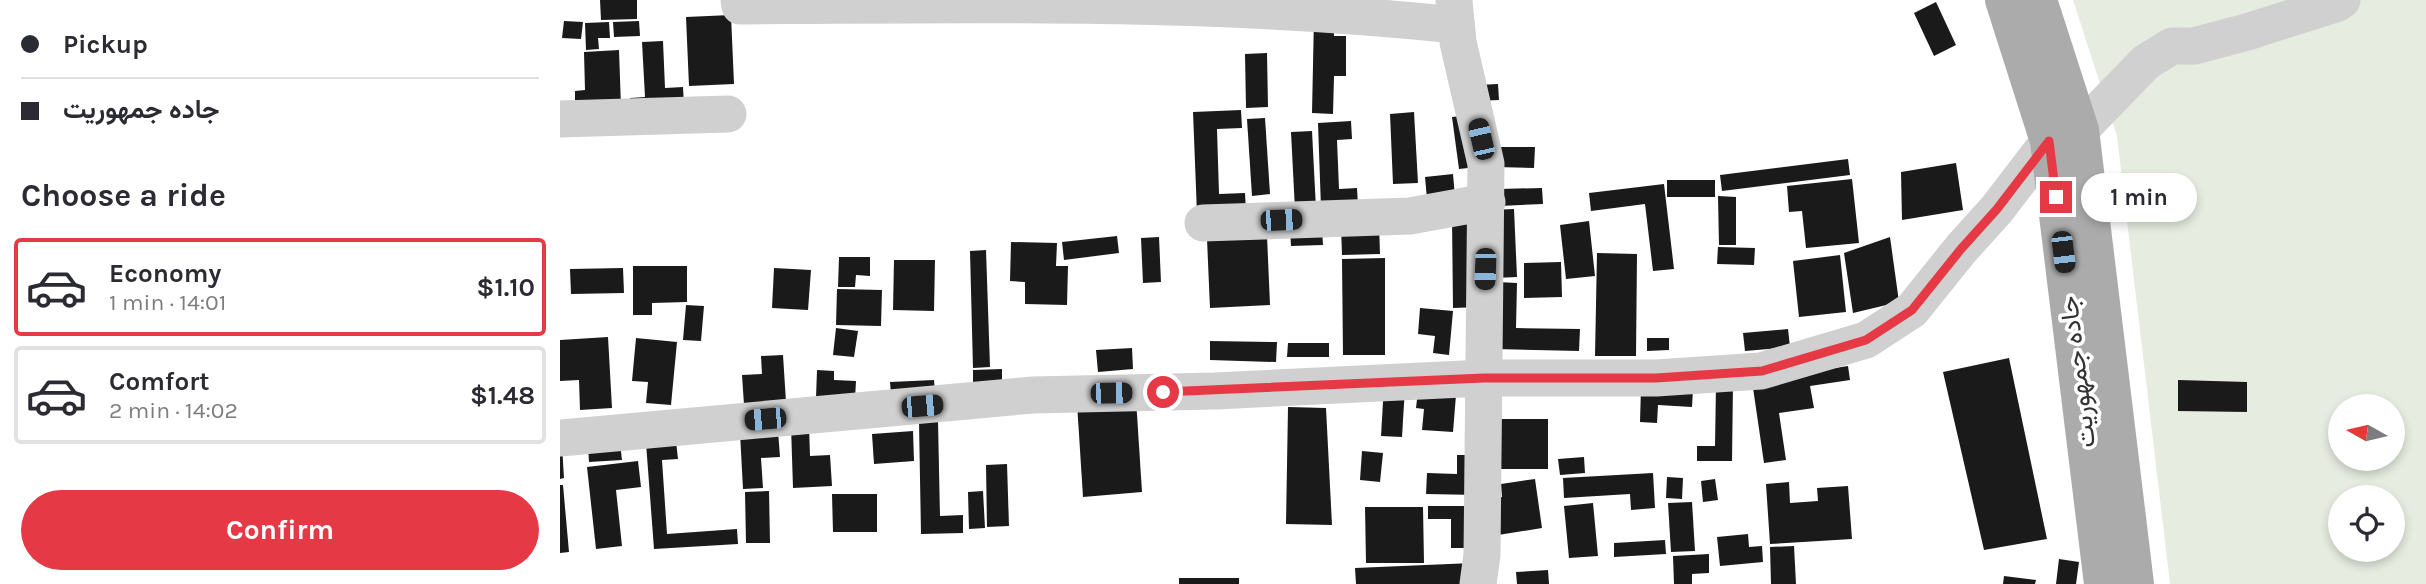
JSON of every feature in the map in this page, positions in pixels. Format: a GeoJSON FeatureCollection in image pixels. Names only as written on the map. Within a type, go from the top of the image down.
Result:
{"type":"FeatureCollection","features":[{"type":"Feature","properties":{"kind":"main road","name":"جاده جمهوریت"},"geometry":{"type":"LineString","coordinates":[[2004,0],[2064,136],[2103,584]]}},
{"type":"Feature","properties":{"kind":"main road","name":"جاده جمهوریت"},"geometry":{"type":"LineString","coordinates":[[2038,0],[2064,136],[2135,584]]}},
{"type":"Feature","properties":{"kind":"street"},"geometry":{"type":"LineString","coordinates":[[739,0],[740,6],[1065,3],[1455,13],[1486,164],[1482,555],[1478,584]]}},
{"type":"Feature","properties":{"kind":"street"},"geometry":{"type":"LineString","coordinates":[[560,438],[1032,395],[1215,391],[1484,378],[1656,378],[1762,371],[1866,340],[1912,310],[1961,249],[2064,136],[2146,62],[2172,46],[2194,46],[2247,32],[2338,4],[2342,0]]}},
{"type":"Feature","properties":{"kind":"street"},"geometry":{"type":"LineString","coordinates":[[560,119],[728,114]]}},
{"type":"Feature","properties":{"kind":"street"},"geometry":{"type":"LineString","coordinates":[[1203,223],[1409,216],[1487,202]]}},
{"type":"Feature","properties":{"kind":"shaded area"},"geometry":{"type":"Polygon","coordinates":[[[2073,0],[2426,0],[2426,584],[2170,584],[2117,136],[2073,0]]]}},
{"type":"Feature","properties":{"kind":"building"},"geometry":{"type":"Polygon","coordinates":[[[600,0],[637,0],[637,19],[601,20],[600,0]]]}},
{"type":"Feature","properties":{"kind":"building"},"geometry":{"type":"Polygon","coordinates":[[[1936,2],[1956,45],[1934,56],[1914,13],[1936,2]]]}},
{"type":"Feature","properties":{"kind":"building"},"geometry":{"type":"Polygon","coordinates":[[[731,15],[734,84],[689,86],[686,17],[731,15]]]}},
{"type":"Feature","properties":{"kind":"building"},"geometry":{"type":"Polygon","coordinates":[[[1314,17],[1334,17],[1334,36],[1346,36],[1346,76],[1334,76],[1333,114],[1312,113],[1314,17]]]}},
{"type":"Feature","properties":{"kind":"building"},"geometry":{"type":"Polygon","coordinates":[[[564,21],[583,22],[581,39],[562,38],[564,21]]]}},
{"type":"Feature","properties":{"kind":"building"},"geometry":{"type":"Polygon","coordinates":[[[639,21],[640,36],[614,37],[613,22],[639,21]]]}},
{"type":"Feature","properties":{"kind":"building"},"geometry":{"type":"Polygon","coordinates":[[[609,22],[610,38],[598,38],[599,49],[586,50],[585,23],[609,22]]]}},
{"type":"Feature","properties":{"kind":"building"},"geometry":{"type":"Polygon","coordinates":[[[663,41],[665,88],[683,87],[684,105],[631,108],[630,98],[645,97],[642,42],[663,41]]]}},
{"type":"Feature","properties":{"kind":"building"},"geometry":{"type":"Polygon","coordinates":[[[619,50],[621,107],[575,108],[575,91],[585,90],[584,52],[619,50]]]}},
{"type":"Feature","properties":{"kind":"building"},"geometry":{"type":"Polygon","coordinates":[[[1267,53],[1268,107],[1246,108],[1245,54],[1267,53]]]}},
{"type":"Feature","properties":{"kind":"building"},"geometry":{"type":"Polygon","coordinates":[[[1498,84],[1499,100],[1478,101],[1478,85],[1498,84]]]}},
{"type":"Feature","properties":{"kind":"building"},"geometry":{"type":"Polygon","coordinates":[[[1241,110],[1242,128],[1217,129],[1219,194],[1245,193],[1246,212],[1197,214],[1193,112],[1241,110]]]}},
{"type":"Feature","properties":{"kind":"building"},"geometry":{"type":"Polygon","coordinates":[[[1414,112],[1418,183],[1393,184],[1390,114],[1414,112]]]}},
{"type":"Feature","properties":{"kind":"building"},"geometry":{"type":"Polygon","coordinates":[[[1470,115],[1477,167],[1459,169],[1452,117],[1470,115]]]}},
{"type":"Feature","properties":{"kind":"building"},"geometry":{"type":"Polygon","coordinates":[[[1265,118],[1270,194],[1252,196],[1247,119],[1265,118]]]}},
{"type":"Feature","properties":{"kind":"building"},"geometry":{"type":"Polygon","coordinates":[[[1351,121],[1352,139],[1337,140],[1339,189],[1357,188],[1358,206],[1321,208],[1318,123],[1351,121]]]}},
{"type":"Feature","properties":{"kind":"building"},"geometry":{"type":"Polygon","coordinates":[[[1312,131],[1316,209],[1295,210],[1291,132],[1312,131]]]}},
{"type":"Feature","properties":{"kind":"building"},"geometry":{"type":"Polygon","coordinates":[[[1496,147],[1535,147],[1534,168],[1496,167],[1496,147]]]}},
{"type":"Feature","properties":{"kind":"building"},"geometry":{"type":"Polygon","coordinates":[[[1848,159],[1850,175],[1722,191],[1720,175],[1848,159]]]}},
{"type":"Feature","properties":{"kind":"building"},"geometry":{"type":"Polygon","coordinates":[[[1956,163],[1963,210],[1902,220],[1901,172],[1956,163]]]}},
{"type":"Feature","properties":{"kind":"building"},"geometry":{"type":"Polygon","coordinates":[[[1453,174],[1455,197],[1427,199],[1425,177],[1453,174]]]}},
{"type":"Feature","properties":{"kind":"building"},"geometry":{"type":"Polygon","coordinates":[[[1852,179],[1859,243],[1806,248],[1802,211],[1789,212],[1787,186],[1852,179]]]}},
{"type":"Feature","properties":{"kind":"building"},"geometry":{"type":"Polygon","coordinates":[[[1667,180],[1715,180],[1715,197],[1667,197],[1667,180]]]}},
{"type":"Feature","properties":{"kind":"building"},"geometry":{"type":"Polygon","coordinates":[[[1664,184],[1674,269],[1653,271],[1645,204],[1591,211],[1589,193],[1664,184]]]}},
{"type":"Feature","properties":{"kind":"building"},"geometry":{"type":"Polygon","coordinates":[[[1542,188],[1543,204],[1499,206],[1499,189],[1542,188]]]}},
{"type":"Feature","properties":{"kind":"building"},"geometry":{"type":"Polygon","coordinates":[[[1718,196],[1736,197],[1736,245],[1719,245],[1718,196]]]}},
{"type":"Feature","properties":{"kind":"building"},"geometry":{"type":"Polygon","coordinates":[[[1514,209],[1517,277],[1494,278],[1491,210],[1514,209]]]}},
{"type":"Feature","properties":{"kind":"building"},"geometry":{"type":"Polygon","coordinates":[[[1452,217],[1480,217],[1481,307],[1453,308],[1452,217]]]}},
{"type":"Feature","properties":{"kind":"building"},"geometry":{"type":"Polygon","coordinates":[[[1589,221],[1595,276],[1566,279],[1560,225],[1589,221]]]}},
{"type":"Feature","properties":{"kind":"building"},"geometry":{"type":"Polygon","coordinates":[[[1379,224],[1380,254],[1342,255],[1341,226],[1379,224]]]}},
{"type":"Feature","properties":{"kind":"building"},"geometry":{"type":"Polygon","coordinates":[[[1322,228],[1323,245],[1291,246],[1290,230],[1322,228]]]}},
{"type":"Feature","properties":{"kind":"building"},"geometry":{"type":"Polygon","coordinates":[[[1117,236],[1119,253],[1064,260],[1062,242],[1117,236]]]}},
{"type":"Feature","properties":{"kind":"building"},"geometry":{"type":"Polygon","coordinates":[[[1267,236],[1270,305],[1210,308],[1207,239],[1267,236]]]}},
{"type":"Feature","properties":{"kind":"building"},"geometry":{"type":"Polygon","coordinates":[[[1159,237],[1161,282],[1143,283],[1141,238],[1159,237]]]}},
{"type":"Feature","properties":{"kind":"building"},"geometry":{"type":"Polygon","coordinates":[[[1890,237],[1899,302],[1853,313],[1844,253],[1890,237]]]}},
{"type":"Feature","properties":{"kind":"building"},"geometry":{"type":"Polygon","coordinates":[[[1011,242],[1057,243],[1056,266],[1068,266],[1067,305],[1025,304],[1025,282],[1010,281],[1011,242]]]}},
{"type":"Feature","properties":{"kind":"building"},"geometry":{"type":"Polygon","coordinates":[[[1718,247],[1755,248],[1754,265],[1717,264],[1718,247]]]}},
{"type":"Feature","properties":{"kind":"building"},"geometry":{"type":"Polygon","coordinates":[[[986,250],[990,367],[973,368],[970,251],[986,250]]]}},
{"type":"Feature","properties":{"kind":"building"},"geometry":{"type":"Polygon","coordinates":[[[1597,253],[1637,254],[1636,356],[1595,356],[1597,253]]]}},
{"type":"Feature","properties":{"kind":"building"},"geometry":{"type":"Polygon","coordinates":[[[1840,255],[1846,312],[1799,317],[1793,261],[1840,255]]]}},
{"type":"Feature","properties":{"kind":"building"},"geometry":{"type":"Polygon","coordinates":[[[839,257],[870,257],[870,276],[856,275],[855,287],[838,287],[839,257]]]}},
{"type":"Feature","properties":{"kind":"building"},"geometry":{"type":"Polygon","coordinates":[[[1385,258],[1385,355],[1343,355],[1342,259],[1385,258]]]}},
{"type":"Feature","properties":{"kind":"building"},"geometry":{"type":"Polygon","coordinates":[[[894,260],[935,260],[934,311],[893,310],[894,260]]]}},
{"type":"Feature","properties":{"kind":"building"},"geometry":{"type":"Polygon","coordinates":[[[1561,262],[1562,297],[1524,298],[1524,263],[1561,262]]]}},
{"type":"Feature","properties":{"kind":"building"},"geometry":{"type":"Polygon","coordinates":[[[633,266],[687,266],[687,302],[652,303],[652,315],[633,315],[633,266]]]}},
{"type":"Feature","properties":{"kind":"building"},"geometry":{"type":"Polygon","coordinates":[[[623,268],[624,293],[571,294],[570,269],[623,268]]]}},
{"type":"Feature","properties":{"kind":"building"},"geometry":{"type":"Polygon","coordinates":[[[774,268],[811,270],[808,310],[772,308],[774,268]]]}},
{"type":"Feature","properties":{"kind":"building"},"geometry":{"type":"Polygon","coordinates":[[[1497,282],[1517,283],[1516,328],[1580,329],[1579,351],[1495,349],[1497,282]]]}},
{"type":"Feature","properties":{"kind":"building"},"geometry":{"type":"Polygon","coordinates":[[[837,289],[882,290],[881,326],[836,325],[837,289]]]}},
{"type":"Feature","properties":{"kind":"building"},"geometry":{"type":"Polygon","coordinates":[[[686,305],[704,306],[701,341],[683,340],[686,305]]]}},
{"type":"Feature","properties":{"kind":"building"},"geometry":{"type":"Polygon","coordinates":[[[1420,308],[1453,311],[1449,355],[1433,353],[1435,336],[1418,334],[1420,308]]]}},
{"type":"Feature","properties":{"kind":"building"},"geometry":{"type":"Polygon","coordinates":[[[836,328],[858,331],[854,357],[833,355],[836,328]]]}},
{"type":"Feature","properties":{"kind":"building"},"geometry":{"type":"Polygon","coordinates":[[[1788,329],[1790,347],[1745,351],[1743,333],[1788,329]]]}},
{"type":"Feature","properties":{"kind":"building"},"geometry":{"type":"Polygon","coordinates":[[[608,337],[612,408],[580,410],[579,380],[560,381],[560,340],[608,337]]]}},
{"type":"Feature","properties":{"kind":"building"},"geometry":{"type":"Polygon","coordinates":[[[636,338],[677,342],[671,405],[646,403],[648,382],[632,381],[636,338]]]}},
{"type":"Feature","properties":{"kind":"building"},"geometry":{"type":"Polygon","coordinates":[[[1647,338],[1669,338],[1669,350],[1647,351],[1647,338]]]}},
{"type":"Feature","properties":{"kind":"building"},"geometry":{"type":"Polygon","coordinates":[[[1210,341],[1277,342],[1276,362],[1210,360],[1210,341]]]}},
{"type":"Feature","properties":{"kind":"building"},"geometry":{"type":"Polygon","coordinates":[[[1288,343],[1329,343],[1329,357],[1287,357],[1288,343]]]}},
{"type":"Feature","properties":{"kind":"building"},"geometry":{"type":"Polygon","coordinates":[[[1132,348],[1133,369],[1098,372],[1096,350],[1132,348]]]}},
{"type":"Feature","properties":{"kind":"building"},"geometry":{"type":"Polygon","coordinates":[[[783,355],[786,402],[744,405],[742,375],[762,374],[761,356],[783,355]]]}},
{"type":"Feature","properties":{"kind":"building"},"geometry":{"type":"Polygon","coordinates":[[[2009,358],[2047,539],[1984,550],[1943,372],[2009,358]]]}},
{"type":"Feature","properties":{"kind":"building"},"geometry":{"type":"Polygon","coordinates":[[[1848,366],[1850,380],[1810,386],[1814,408],[1779,413],[1786,460],[1764,463],[1752,381],[1848,366]]]}},
{"type":"Feature","properties":{"kind":"building"},"geometry":{"type":"Polygon","coordinates":[[[1002,369],[1002,383],[973,384],[973,370],[1002,369]]]}},
{"type":"Feature","properties":{"kind":"building"},"geometry":{"type":"Polygon","coordinates":[[[817,370],[834,371],[834,380],[856,381],[855,399],[816,398],[817,370]]]}},
{"type":"Feature","properties":{"kind":"building"},"geometry":{"type":"Polygon","coordinates":[[[934,380],[935,392],[891,394],[890,382],[934,380]]]}},
{"type":"Feature","properties":{"kind":"building"},"geometry":{"type":"Polygon","coordinates":[[[2178,380],[2247,382],[2247,412],[2178,411],[2178,380]]]}},
{"type":"Feature","properties":{"kind":"building"},"geometry":{"type":"Polygon","coordinates":[[[1716,384],[1733,384],[1732,461],[1697,461],[1697,446],[1715,446],[1716,384]]]}},
{"type":"Feature","properties":{"kind":"building"},"geometry":{"type":"Polygon","coordinates":[[[1384,385],[1405,387],[1402,437],[1381,436],[1384,385]]]}},
{"type":"Feature","properties":{"kind":"building"},"geometry":{"type":"Polygon","coordinates":[[[1641,387],[1693,389],[1692,407],[1658,405],[1657,423],[1640,422],[1641,387]]]}},
{"type":"Feature","properties":{"kind":"building"},"geometry":{"type":"Polygon","coordinates":[[[1418,391],[1456,395],[1453,432],[1422,430],[1424,409],[1416,408],[1418,391]]]}},
{"type":"Feature","properties":{"kind":"building"},"geometry":{"type":"Polygon","coordinates":[[[1136,399],[1142,492],[1083,497],[1077,403],[1136,399]]]}},
{"type":"Feature","properties":{"kind":"building"},"geometry":{"type":"Polygon","coordinates":[[[1288,407],[1326,408],[1332,525],[1286,524],[1288,407]]]}},
{"type":"Feature","properties":{"kind":"building"},"geometry":{"type":"Polygon","coordinates":[[[1488,419],[1548,419],[1548,469],[1488,469],[1488,419]]]}},
{"type":"Feature","properties":{"kind":"building"},"geometry":{"type":"Polygon","coordinates":[[[938,421],[940,516],[963,515],[963,533],[921,534],[919,422],[938,421]]]}},
{"type":"Feature","properties":{"kind":"building"},"geometry":{"type":"Polygon","coordinates":[[[791,426],[809,426],[810,456],[830,455],[832,486],[793,488],[791,426]]]}},
{"type":"Feature","properties":{"kind":"building"},"geometry":{"type":"Polygon","coordinates":[[[778,431],[780,457],[761,458],[763,488],[743,489],[740,433],[778,431]]]}},
{"type":"Feature","properties":{"kind":"building"},"geometry":{"type":"Polygon","coordinates":[[[913,431],[914,461],[874,464],[872,434],[913,431]]]}},
{"type":"Feature","properties":{"kind":"building"},"geometry":{"type":"Polygon","coordinates":[[[676,441],[678,459],[662,460],[667,534],[737,529],[738,544],[654,549],[646,443],[676,441]]]}},
{"type":"Feature","properties":{"kind":"building"},"geometry":{"type":"Polygon","coordinates":[[[620,443],[622,460],[589,462],[588,446],[620,443]]]}},
{"type":"Feature","properties":{"kind":"building"},"geometry":{"type":"Polygon","coordinates":[[[560,445],[564,478],[560,479],[560,445]]]}},
{"type":"Feature","properties":{"kind":"building"},"geometry":{"type":"Polygon","coordinates":[[[1362,451],[1383,453],[1380,482],[1360,480],[1362,451]]]}},
{"type":"Feature","properties":{"kind":"building"},"geometry":{"type":"Polygon","coordinates":[[[1457,455],[1479,455],[1478,495],[1426,494],[1427,473],[1457,474],[1457,455]]]}},
{"type":"Feature","properties":{"kind":"building"},"geometry":{"type":"Polygon","coordinates":[[[1584,457],[1585,473],[1560,475],[1558,459],[1584,457]]]}},
{"type":"Feature","properties":{"kind":"building"},"geometry":{"type":"Polygon","coordinates":[[[638,461],[641,487],[616,490],[622,546],[596,549],[587,467],[638,461]]]}},
{"type":"Feature","properties":{"kind":"building"},"geometry":{"type":"Polygon","coordinates":[[[1007,464],[1009,526],[987,527],[986,465],[1007,464]]]}},
{"type":"Feature","properties":{"kind":"building"},"geometry":{"type":"Polygon","coordinates":[[[1653,473],[1655,508],[1631,510],[1630,494],[1564,498],[1563,478],[1653,473]]]}},
{"type":"Feature","properties":{"kind":"building"},"geometry":{"type":"Polygon","coordinates":[[[1667,477],[1683,478],[1682,499],[1666,498],[1667,477]]]}},
{"type":"Feature","properties":{"kind":"building"},"geometry":{"type":"Polygon","coordinates":[[[1535,479],[1542,528],[1492,536],[1487,499],[1502,497],[1501,484],[1535,479]]]}},
{"type":"Feature","properties":{"kind":"building"},"geometry":{"type":"Polygon","coordinates":[[[1715,479],[1718,500],[1703,502],[1701,481],[1715,479]]]}},
{"type":"Feature","properties":{"kind":"building"},"geometry":{"type":"Polygon","coordinates":[[[1789,482],[1790,503],[1818,501],[1817,488],[1848,486],[1852,539],[1770,544],[1766,484],[1789,482]]]}},
{"type":"Feature","properties":{"kind":"building"},"geometry":{"type":"Polygon","coordinates":[[[560,485],[563,485],[569,552],[560,553],[560,485]]]}},
{"type":"Feature","properties":{"kind":"building"},"geometry":{"type":"Polygon","coordinates":[[[769,491],[770,543],[746,543],[745,492],[769,491]]]}},
{"type":"Feature","properties":{"kind":"building"},"geometry":{"type":"Polygon","coordinates":[[[983,491],[985,528],[969,529],[968,492],[983,491]]]}},
{"type":"Feature","properties":{"kind":"building"},"geometry":{"type":"Polygon","coordinates":[[[832,494],[877,494],[877,532],[833,532],[832,494]]]}},
{"type":"Feature","properties":{"kind":"building"},"geometry":{"type":"Polygon","coordinates":[[[1692,502],[1695,551],[1671,552],[1668,503],[1692,502]]]}},
{"type":"Feature","properties":{"kind":"building"},"geometry":{"type":"Polygon","coordinates":[[[1593,503],[1598,556],[1569,558],[1564,506],[1593,503]]]}},
{"type":"Feature","properties":{"kind":"building"},"geometry":{"type":"Polygon","coordinates":[[[1428,506],[1470,506],[1470,548],[1451,548],[1451,519],[1428,519],[1428,506]]]}},
{"type":"Feature","properties":{"kind":"building"},"geometry":{"type":"Polygon","coordinates":[[[1365,507],[1423,507],[1424,563],[1366,563],[1365,507]]]}},
{"type":"Feature","properties":{"kind":"building"},"geometry":{"type":"Polygon","coordinates":[[[1748,534],[1749,547],[1762,546],[1763,562],[1720,566],[1717,537],[1748,534]]]}},
{"type":"Feature","properties":{"kind":"building"},"geometry":{"type":"Polygon","coordinates":[[[1665,540],[1666,554],[1614,557],[1614,543],[1665,540]]]}},
{"type":"Feature","properties":{"kind":"building"},"geometry":{"type":"Polygon","coordinates":[[[1794,546],[1796,584],[1771,584],[1770,547],[1794,546]]]}},
{"type":"Feature","properties":{"kind":"building"},"geometry":{"type":"Polygon","coordinates":[[[1709,554],[1709,573],[1692,574],[1692,584],[1674,584],[1673,556],[1709,554]]]}},
{"type":"Feature","properties":{"kind":"building"},"geometry":{"type":"Polygon","coordinates":[[[2059,559],[2079,562],[2076,584],[2056,584],[2059,559]]]}},
{"type":"Feature","properties":{"kind":"building"},"geometry":{"type":"Polygon","coordinates":[[[1473,563],[1474,584],[1356,584],[1355,568],[1473,563]]]}},
{"type":"Feature","properties":{"kind":"building"},"geometry":{"type":"Polygon","coordinates":[[[1548,570],[1549,584],[1517,584],[1516,572],[1548,570]]]}},
{"type":"Feature","properties":{"kind":"building"},"geometry":{"type":"Polygon","coordinates":[[[2004,576],[2036,580],[2035,584],[2003,584],[2004,576]]]}},
{"type":"Feature","properties":{"kind":"building"},"geometry":{"type":"Polygon","coordinates":[[[1179,578],[1239,578],[1239,584],[1179,584],[1179,578]]]}},
{"type":"Feature","properties":{"kind":"route"},"geometry":{"type":"LineString","coordinates":[[1163,392],[1484,378],[1656,378],[1762,371],[1866,340],[1912,310],[1997,209],[2049,141],[2056,197]]}}]}
